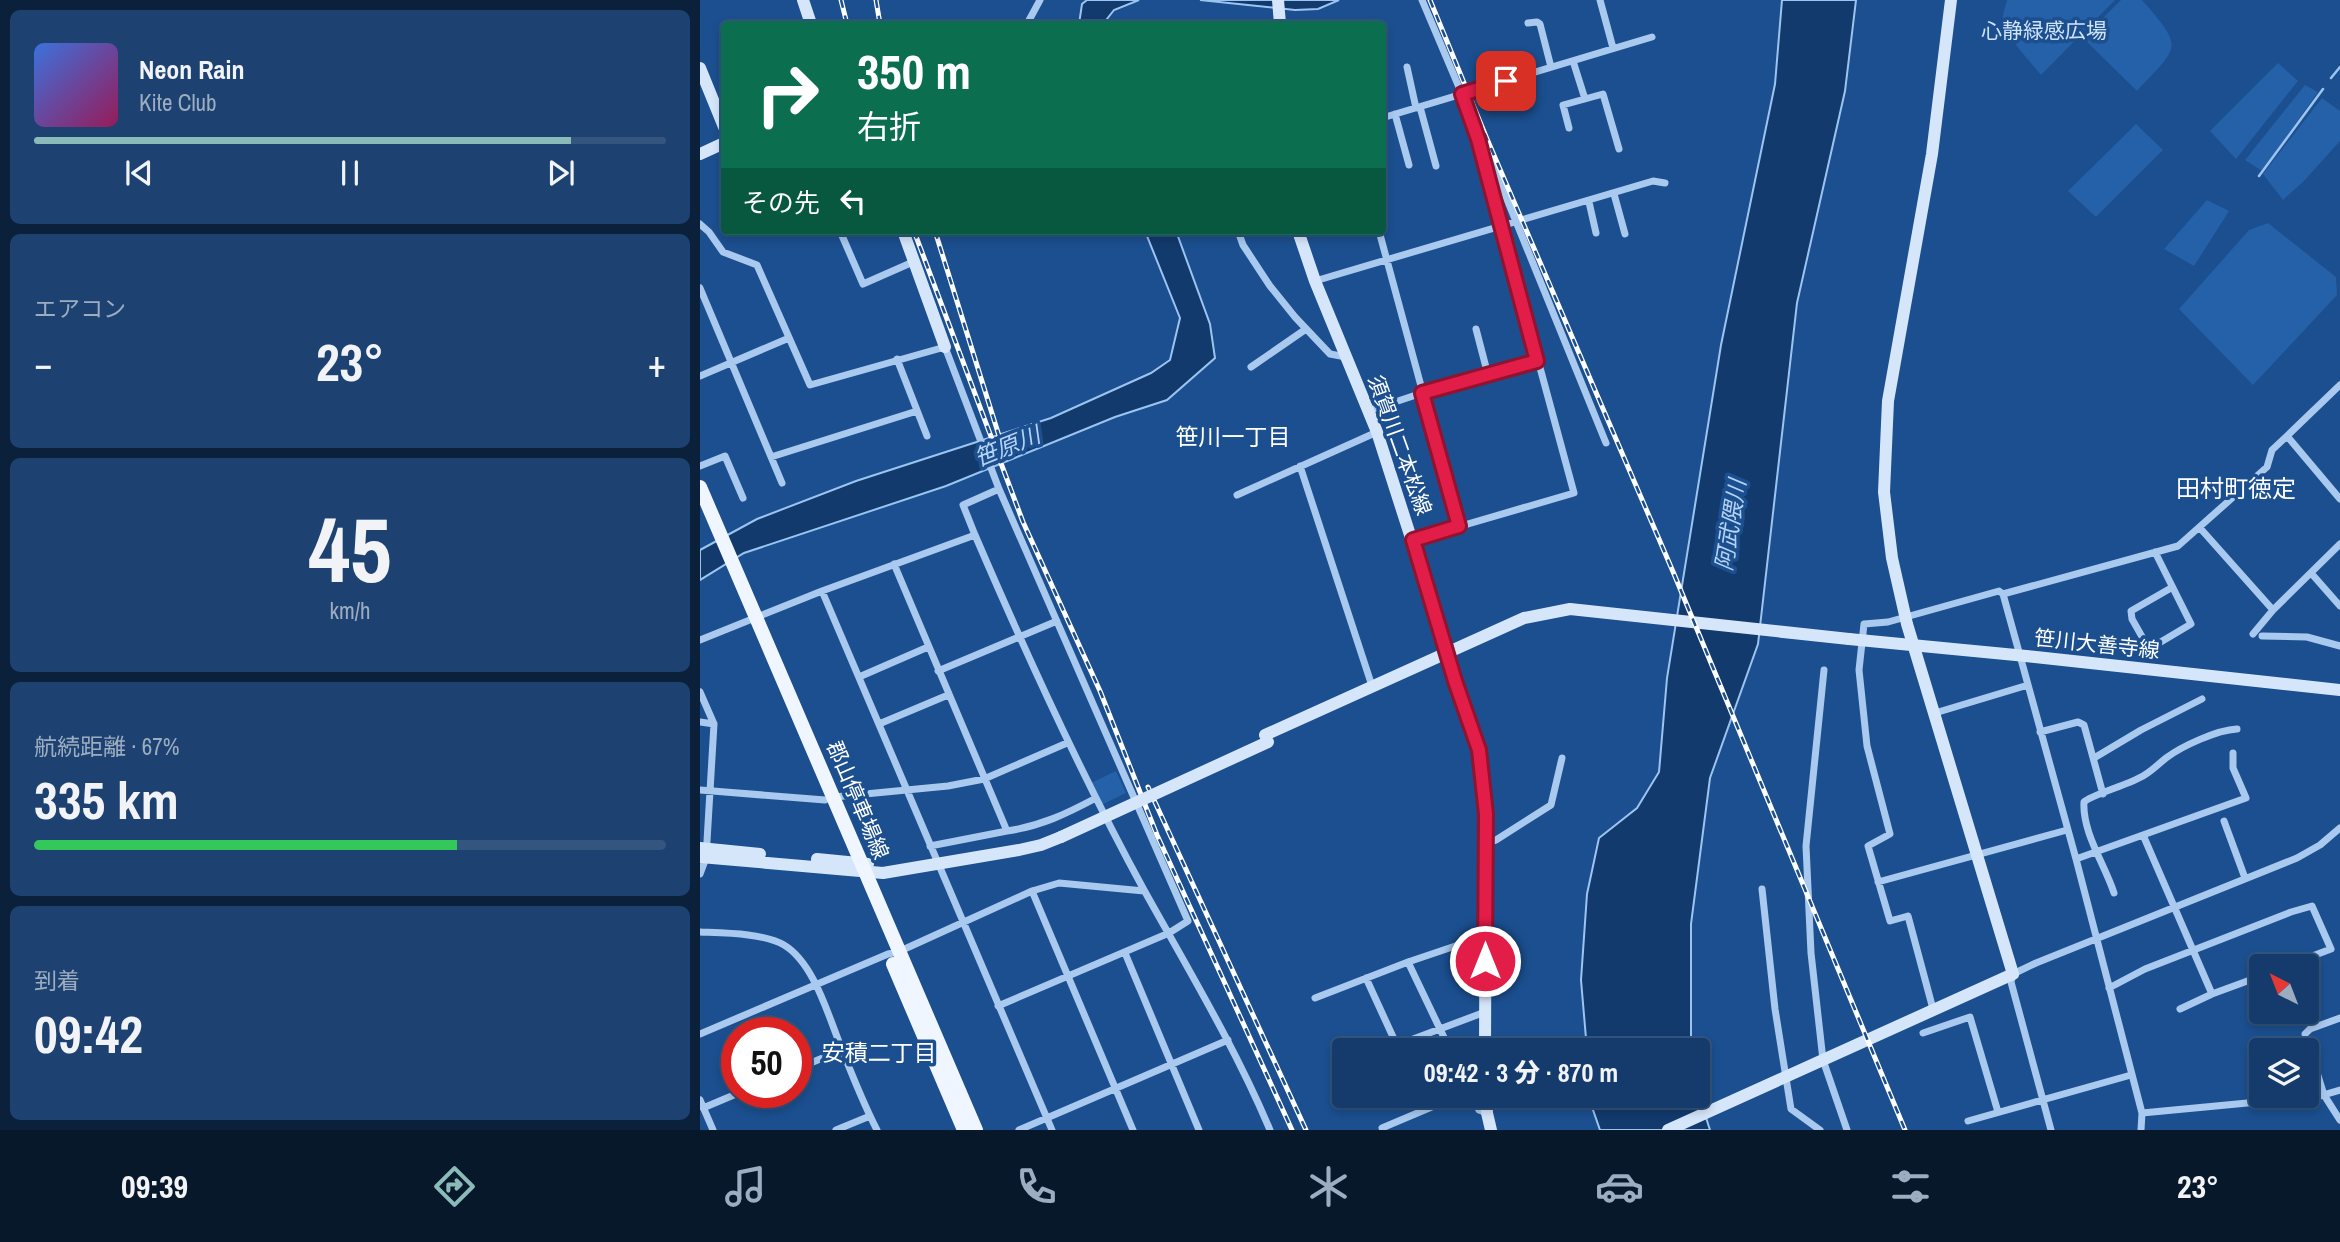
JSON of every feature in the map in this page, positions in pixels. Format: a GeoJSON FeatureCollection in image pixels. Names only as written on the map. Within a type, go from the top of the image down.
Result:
{"type":"FeatureCollection","features":[{"type":"Feature","properties":{"kind":"main road","name":"郡山停車場線"},"geometry":{"type":"LineString","coordinates":[[700,487],[706,513],[859,867],[964,1130]]}},
{"type":"Feature","properties":{"kind":"main road","name":"郡山停車場線"},"geometry":{"type":"LineString","coordinates":[[893,953],[976,1130]]}},
{"type":"Feature","properties":{"kind":"street"},"geometry":{"type":"LineString","coordinates":[[803,0],[809,21]]}},
{"type":"Feature","properties":{"kind":"street"},"geometry":{"type":"LineString","coordinates":[[1029,21],[1040,0]]}},
{"type":"Feature","properties":{"kind":"street"},"geometry":{"type":"LineString","coordinates":[[1278,0],[1279,21]]}},
{"type":"Feature","properties":{"kind":"street"},"geometry":{"type":"LineString","coordinates":[[1413,540],[1574,494],[1480,145],[1462,94],[1422,0]]}},
{"type":"Feature","properties":{"kind":"street"},"geometry":{"type":"LineString","coordinates":[[1600,0],[1614,48]]}},
{"type":"Feature","properties":{"kind":"street"},"geometry":{"type":"LineString","coordinates":[[1951,0],[1932,154],[1888,401],[1884,492],[1892,558],[1905,617],[2013,974],[2011,982],[2051,1130]]}},
{"type":"Feature","properties":{"kind":"street"},"geometry":{"type":"LineString","coordinates":[[1528,23],[1539,24],[1551,67]]}},
{"type":"Feature","properties":{"kind":"street"},"geometry":{"type":"LineString","coordinates":[[1386,117],[1653,37]]}},
{"type":"Feature","properties":{"kind":"street"},"geometry":{"type":"LineString","coordinates":[[1573,61],[1584,99]]}},
{"type":"Feature","properties":{"kind":"street"},"geometry":{"type":"LineString","coordinates":[[1407,67],[1436,166]]}},
{"type":"Feature","properties":{"kind":"street"},"geometry":{"type":"LineString","coordinates":[[700,68],[721,120]]}},
{"type":"Feature","properties":{"kind":"street"},"geometry":{"type":"LineString","coordinates":[[1569,128],[1563,105],[1603,93],[1619,149]]}},
{"type":"Feature","properties":{"kind":"street"},"geometry":{"type":"LineString","coordinates":[[1395,114],[1409,165]]}},
{"type":"Feature","properties":{"kind":"street"},"geometry":{"type":"LineString","coordinates":[[700,154],[721,144]]}},
{"type":"Feature","properties":{"kind":"street"},"geometry":{"type":"LineString","coordinates":[[1480,145],[1489,155],[1606,443]]}},
{"type":"Feature","properties":{"kind":"street"},"geometry":{"type":"LineString","coordinates":[[1315,281],[1653,181],[1665,183]]}},
{"type":"Feature","properties":{"kind":"street"},"geometry":{"type":"LineString","coordinates":[[1614,194],[1625,234]]}},
{"type":"Feature","properties":{"kind":"street"},"geometry":{"type":"LineString","coordinates":[[1588,202],[1596,233]]}},
{"type":"Feature","properties":{"kind":"street"},"geometry":{"type":"LineString","coordinates":[[700,225],[709,232],[723,252],[757,265],[810,385],[945,347]]}},
{"type":"Feature","properties":{"kind":"street"},"geometry":{"type":"LineString","coordinates":[[842,235],[863,284],[914,262]]}},
{"type":"Feature","properties":{"kind":"street"},"geometry":{"type":"LineString","coordinates":[[904,235],[998,487],[1188,921],[1125,953],[999,1006]]}},
{"type":"Feature","properties":{"kind":"street"},"geometry":{"type":"LineString","coordinates":[[1239,235],[1270,286],[1306,329],[1330,354],[1347,357]]}},
{"type":"Feature","properties":{"kind":"street","name":"須賀川二本松線"},"geometry":{"type":"LineString","coordinates":[[1299,235],[1315,281],[1377,432],[1479,750],[1483,774],[1486,844],[1485,1038]]}},
{"type":"Feature","properties":{"kind":"street"},"geometry":{"type":"LineString","coordinates":[[1380,235],[1459,526]]}},
{"type":"Feature","properties":{"kind":"street"},"geometry":{"type":"LineString","coordinates":[[700,288],[782,483]]}},
{"type":"Feature","properties":{"kind":"street"},"geometry":{"type":"LineString","coordinates":[[1476,328],[1488,375]]}},
{"type":"Feature","properties":{"kind":"street"},"geometry":{"type":"LineString","coordinates":[[1251,367],[1306,329]]}},
{"type":"Feature","properties":{"kind":"street"},"geometry":{"type":"LineString","coordinates":[[700,376],[789,338]]}},
{"type":"Feature","properties":{"kind":"street"},"geometry":{"type":"LineString","coordinates":[[897,359],[927,436]]}},
{"type":"Feature","properties":{"kind":"street"},"geometry":{"type":"LineString","coordinates":[[1368,411],[1537,361]]}},
{"type":"Feature","properties":{"kind":"street"},"geometry":{"type":"LineString","coordinates":[[1933,1009],[1908,916],[1890,921],[1868,846],[1890,834],[1867,746],[1859,662],[1864,624],[1905,617],[1999,591],[2003,594],[2178,547],[2267,467],[2272,450],[2340,385]]}},
{"type":"Feature","properties":{"kind":"street"},"geometry":{"type":"LineString","coordinates":[[771,457],[917,411]]}},
{"type":"Feature","properties":{"kind":"street"},"geometry":{"type":"LineString","coordinates":[[1237,495],[1377,432]]}},
{"type":"Feature","properties":{"kind":"street"},"geometry":{"type":"LineString","coordinates":[[2287,436],[2340,499]]}},
{"type":"Feature","properties":{"kind":"street"},"geometry":{"type":"LineString","coordinates":[[700,466],[725,456],[743,498]]}},
{"type":"Feature","properties":{"kind":"street"},"geometry":{"type":"LineString","coordinates":[[1300,466],[1371,686]]}},
{"type":"Feature","properties":{"kind":"street"},"geometry":{"type":"LineString","coordinates":[[998,487],[963,505],[975,535],[1067,743],[1144,891],[1247,1076],[1270,1130]]}},
{"type":"Feature","properties":{"kind":"street"},"geometry":{"type":"LineString","coordinates":[[2200,528],[2273,610]]}},
{"type":"Feature","properties":{"kind":"street"},"geometry":{"type":"LineString","coordinates":[[700,640],[822,591],[975,535]]}},
{"type":"Feature","properties":{"kind":"street"},"geometry":{"type":"LineString","coordinates":[[2340,544],[2273,610],[2257,635],[2307,637],[2340,646]]}},
{"type":"Feature","properties":{"kind":"street"},"geometry":{"type":"LineString","coordinates":[[2155,552],[2191,624],[2149,649],[2132,619],[2131,611],[2171,588]]}},
{"type":"Feature","properties":{"kind":"street"},"geometry":{"type":"LineString","coordinates":[[894,564],[1007,831]]}},
{"type":"Feature","properties":{"kind":"street"},"geometry":{"type":"LineString","coordinates":[[2311,573],[2340,607]]}},
{"type":"Feature","properties":{"kind":"street"},"geometry":{"type":"LineString","coordinates":[[822,591],[1052,1130]]}},
{"type":"Feature","properties":{"kind":"street"},"geometry":{"type":"LineString","coordinates":[[2003,594],[2142,1113],[2141,1130]]}},
{"type":"Feature","properties":{"kind":"street","name":"笹川大善寺線"},"geometry":{"type":"LineString","coordinates":[[1447,654],[1524,618],[1570,609],[2340,690]]}},
{"type":"Feature","properties":{"kind":"street"},"geometry":{"type":"LineString","coordinates":[[938,671],[1056,621]]}},
{"type":"Feature","properties":{"kind":"street"},"geometry":{"type":"LineString","coordinates":[[859,677],[928,648]]}},
{"type":"Feature","properties":{"kind":"street"},"geometry":{"type":"LineString","coordinates":[[703,853],[859,867],[882,866],[934,856],[1019,850],[1041,845],[1371,686],[1447,654]]}},
{"type":"Feature","properties":{"kind":"street"},"geometry":{"type":"LineString","coordinates":[[1266,738],[1403,679],[1447,654]]}},
{"type":"Feature","properties":{"kind":"street"},"geometry":{"type":"LineString","coordinates":[[1824,670],[1806,846],[1811,953],[1824,1060],[1847,1130]]}},
{"type":"Feature","properties":{"kind":"street"},"geometry":{"type":"LineString","coordinates":[[1935,713],[2028,685]]}},
{"type":"Feature","properties":{"kind":"street"},"geometry":{"type":"LineString","coordinates":[[700,692],[714,724],[710,791],[700,874]]}},
{"type":"Feature","properties":{"kind":"street"},"geometry":{"type":"LineString","coordinates":[[879,724],[948,695]]}},
{"type":"Feature","properties":{"kind":"street"},"geometry":{"type":"LineString","coordinates":[[2094,758],[2202,699]]}},
{"type":"Feature","properties":{"kind":"street"},"geometry":{"type":"LineString","coordinates":[[700,722],[714,724]]}},
{"type":"Feature","properties":{"kind":"street"},"geometry":{"type":"LineString","coordinates":[[2040,732],[2080,722],[2084,725],[2103,794]]}},
{"type":"Feature","properties":{"kind":"street"},"geometry":{"type":"LineString","coordinates":[[2114,893],[2096,852],[2083,804],[2088,798],[2145,775],[2176,752],[2225,730],[2236,729]]}},
{"type":"Feature","properties":{"kind":"street"},"geometry":{"type":"LineString","coordinates":[[700,790],[829,799],[907,790],[984,779],[1067,743]]}},
{"type":"Feature","properties":{"kind":"street"},"geometry":{"type":"LineString","coordinates":[[2076,859],[2246,798],[2233,768],[2233,753]]}},
{"type":"Feature","properties":{"kind":"street"},"geometry":{"type":"LineString","coordinates":[[1486,844],[1552,805],[1562,758]]}},
{"type":"Feature","properties":{"kind":"street"},"geometry":{"type":"LineString","coordinates":[[934,856],[1007,831],[1031,828],[1053,821],[1096,798]]}},
{"type":"Feature","properties":{"kind":"street"},"geometry":{"type":"LineString","coordinates":[[2224,821],[2245,878]]}},
{"type":"Feature","properties":{"kind":"street"},"geometry":{"type":"LineString","coordinates":[[1668,1130],[2013,974],[2297,858],[2320,845],[2340,828]]}},
{"type":"Feature","properties":{"kind":"street"},"geometry":{"type":"LineString","coordinates":[[1878,882],[2067,830]]}},
{"type":"Feature","properties":{"kind":"street"},"geometry":{"type":"LineString","coordinates":[[2143,835],[2212,994]]}},
{"type":"Feature","properties":{"kind":"street"},"geometry":{"type":"LineString","coordinates":[[700,1034],[1032,891],[1059,883],[1144,891]]}},
{"type":"Feature","properties":{"kind":"street"},"geometry":{"type":"LineString","coordinates":[[1762,889],[1791,1108],[1820,1130]]}},
{"type":"Feature","properties":{"kind":"street"},"geometry":{"type":"LineString","coordinates":[[1032,891],[1133,1130]]}},
{"type":"Feature","properties":{"kind":"street"},"geometry":{"type":"LineString","coordinates":[[2109,988],[2145,969],[2192,950],[2312,906],[2331,949],[2318,954]]}},
{"type":"Feature","properties":{"kind":"street"},"geometry":{"type":"LineString","coordinates":[[700,932],[730,933],[771,940],[784,945],[798,957],[815,985],[877,1130]]}},
{"type":"Feature","properties":{"kind":"street"},"geometry":{"type":"LineString","coordinates":[[1315,998],[1485,936]]}},
{"type":"Feature","properties":{"kind":"street"},"geometry":{"type":"LineString","coordinates":[[1125,953],[1199,1130]]}},
{"type":"Feature","properties":{"kind":"street"},"geometry":{"type":"LineString","coordinates":[[1408,962],[1444,1038]]}},
{"type":"Feature","properties":{"kind":"street"},"geometry":{"type":"LineString","coordinates":[[1366,978],[1394,1038]]}},
{"type":"Feature","properties":{"kind":"street"},"geometry":{"type":"LineString","coordinates":[[2180,1009],[2249,980]]}},
{"type":"Feature","properties":{"kind":"street"},"geometry":{"type":"LineString","coordinates":[[1419,1038],[1485,1012]]}},
{"type":"Feature","properties":{"kind":"street"},"geometry":{"type":"LineString","coordinates":[[1923,1032],[1970,1017],[1998,1112]]}},
{"type":"Feature","properties":{"kind":"street"},"geometry":{"type":"LineString","coordinates":[[2340,1017],[2310,1029],[2305,1034],[2324,1095],[2340,1120]]}},
{"type":"Feature","properties":{"kind":"street"},"geometry":{"type":"LineString","coordinates":[[1019,1130],[1228,1040]]}},
{"type":"Feature","properties":{"kind":"street"},"geometry":{"type":"LineString","coordinates":[[812,1062],[842,1050]]}},
{"type":"Feature","properties":{"kind":"street"},"geometry":{"type":"LineString","coordinates":[[1968,1121],[2132,1075]]}},
{"type":"Feature","properties":{"kind":"street"},"geometry":{"type":"LineString","coordinates":[[2142,1113],[2258,1102],[2286,1106],[2340,1090]]}},
{"type":"Feature","properties":{"kind":"street"},"geometry":{"type":"LineString","coordinates":[[713,1130],[702,1104],[721,1098]]}},
{"type":"Feature","properties":{"kind":"street"},"geometry":{"type":"LineString","coordinates":[[1382,1128],[1427,1108]]}},
{"type":"Feature","properties":{"kind":"street"},"geometry":{"type":"LineString","coordinates":[[1478,1108],[1487,1113]]}},
{"type":"Feature","properties":{"kind":"street"},"geometry":{"type":"LineString","coordinates":[[1487,1108],[1491,1130]]}},
{"type":"Feature","properties":{"kind":"street"},"geometry":{"type":"LineString","coordinates":[[835,1130],[870,1116]]}},
{"type":"Feature","properties":{"kind":"green space","name":"心静緑感広場"},"geometry":{"type":"Polygon","coordinates":[[[2007,0],[2115,0],[2041,75],[2007,31],[2003,17],[2007,0]]]}},
{"type":"Feature","properties":{"kind":"green space"},"geometry":{"type":"Polygon","coordinates":[[[2121,0],[2142,0],[2170,38],[2171,47],[2162,65],[2137,91],[2083,38],[2121,0]]]}},
{"type":"Feature","properties":{"kind":"green space"},"geometry":{"type":"Polygon","coordinates":[[[2278,63],[2298,81],[2236,159],[2210,131],[2278,63]]]}},
{"type":"Feature","properties":{"kind":"green space"},"geometry":{"type":"Polygon","coordinates":[[[2305,85],[2318,92],[2262,171],[2245,160],[2305,85]]]}},
{"type":"Feature","properties":{"kind":"green space"},"geometry":{"type":"Polygon","coordinates":[[[2322,98],[2340,111],[2340,141],[2283,200],[2263,174],[2322,98]]]}},
{"type":"Feature","properties":{"kind":"green space"},"geometry":{"type":"Polygon","coordinates":[[[2136,124],[2163,150],[2096,217],[2068,191],[2136,124]]]}},
{"type":"Feature","properties":{"kind":"green space"},"geometry":{"type":"Polygon","coordinates":[[[2207,200],[2229,211],[2194,266],[2164,249],[2207,200]]]}},
{"type":"Feature","properties":{"kind":"green space"},"geometry":{"type":"Polygon","coordinates":[[[2268,223],[2336,277],[2337,295],[2253,385],[2179,309],[2249,230],[2268,223]]]}},
{"type":"Feature","properties":{"kind":"green space"},"geometry":{"type":"Polygon","coordinates":[[[1116,771],[1126,793],[1101,805],[1091,783],[1116,771]]]}},
{"type":"Feature","properties":{"kind":"water"},"geometry":{"type":"Polygon","coordinates":[[[1087,0],[1139,0],[1114,10],[1105,21],[1079,21],[1082,4],[1087,0]]]}},
{"type":"Feature","properties":{"kind":"water"},"geometry":{"type":"Polygon","coordinates":[[[1200,0],[1339,0],[1318,9],[1295,10],[1200,0]]]}},
{"type":"Feature","properties":{"kind":"water","name":"阿武隈川"},"geometry":{"type":"Polygon","coordinates":[[[1782,0],[1856,0],[1845,91],[1797,303],[1758,644],[1710,778],[1691,924],[1691,1038],[1586,1038],[1581,980],[1587,894],[1599,838],[1637,808],[1659,772],[1667,678],[1721,345],[1775,84],[1782,0]]]}},
{"type":"Feature","properties":{"kind":"water","name":"笹原川"},"geometry":{"type":"Polygon","coordinates":[[[1147,235],[1177,235],[1210,324],[1215,358],[1167,400],[1115,417],[946,486],[744,553],[700,580],[700,550],[757,519],[856,481],[1051,418],[1151,373],[1170,360],[1180,318],[1147,235]]]}},
{"type":"Feature","properties":{"kind":"water"},"geometry":{"type":"Polygon","coordinates":[[[1592,1108],[1703,1108],[1710,1130],[1600,1130],[1592,1108]]]}},
{"type":"Feature","properties":{"kind":"waterway"},"geometry":{"type":"LineString","coordinates":[[2331,78],[2340,67]]}},
{"type":"Feature","properties":{"kind":"waterway"},"geometry":{"type":"LineString","coordinates":[[2259,176],[2323,89]]}},
{"type":"Feature","properties":{"kind":"railway"},"geometry":{"type":"LineString","coordinates":[[841,0],[846,21]]}},
{"type":"Feature","properties":{"kind":"railway"},"geometry":{"type":"LineString","coordinates":[[876,0],[880,21]]}},
{"type":"Feature","properties":{"kind":"railway"},"geometry":{"type":"LineString","coordinates":[[1430,0],[1674,574],[1905,1130]]}},
{"type":"Feature","properties":{"kind":"railway"},"geometry":{"type":"LineString","coordinates":[[915,235],[1023,522],[1100,691],[1157,835],[1292,1130]]}},
{"type":"Feature","properties":{"kind":"railway"},"geometry":{"type":"LineString","coordinates":[[936,235],[1000,439]]}},
{"type":"Feature","properties":{"kind":"railway"},"geometry":{"type":"LineString","coordinates":[[1148,787],[1306,1130]]}},
{"type":"Feature","properties":{"kind":"district","name":"笹川一丁目"},"geometry":{"type":"Point","coordinates":[1233,436]}},
{"type":"Feature","properties":{"kind":"district","name":"田村町徳定"},"geometry":{"type":"Point","coordinates":[2236,488]}},
{"type":"Feature","properties":{"kind":"district","name":"安積二丁目"},"geometry":{"type":"Point","coordinates":[879,1052]}},
{"type":"Feature","properties":{"kind":"route"},"geometry":{"type":"LineString","coordinates":[[1485,961],[1486,814],[1479,750],[1455,681],[1413,540],[1459,526],[1422,393],[1537,361],[1478,139],[1462,94],[1506,81]]}}]}
